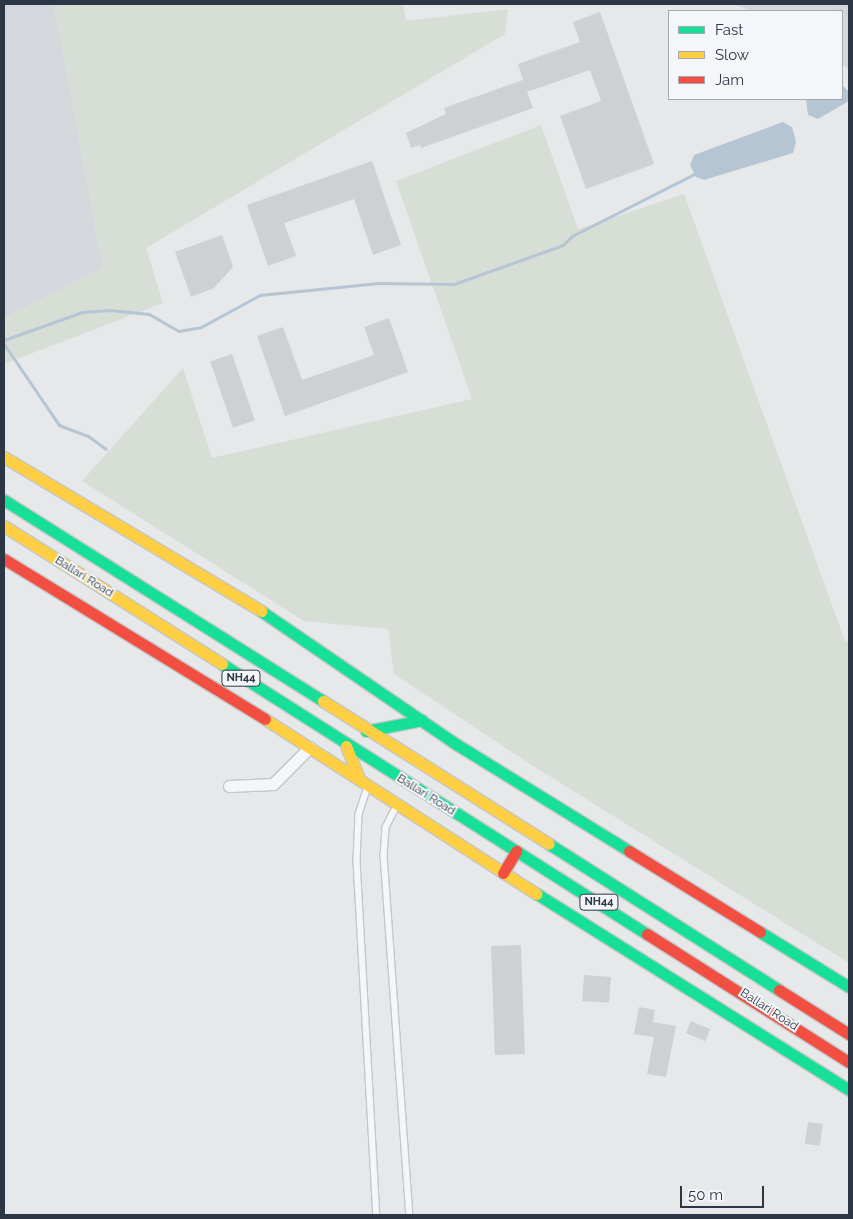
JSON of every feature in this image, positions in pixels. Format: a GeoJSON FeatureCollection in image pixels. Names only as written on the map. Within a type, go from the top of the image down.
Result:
{"type":"FeatureCollection","features":[{"type":"Feature","properties":{"kind":"main road"},"geometry":{"type":"LineString","coordinates":[[4,457],[241,598],[422,720],[849,987]]}},
{"type":"Feature","properties":{"kind":"main road","name":"Ballari Road"},"geometry":{"type":"LineString","coordinates":[[4,500],[366,731],[849,1034]]}},
{"type":"Feature","properties":{"kind":"main road","name":"Ballari Road"},"geometry":{"type":"LineString","coordinates":[[4,526],[346,746],[516,851],[849,1062]]}},
{"type":"Feature","properties":{"kind":"main road"},"geometry":{"type":"LineString","coordinates":[[4,559],[310,747],[397,806],[849,1090]]}},
{"type":"Feature","properties":{"kind":"main road"},"geometry":{"type":"LineString","coordinates":[[366,731],[422,720]]}},
{"type":"Feature","properties":{"kind":"main road"},"geometry":{"type":"LineString","coordinates":[[346,746],[364,782]]}},
{"type":"Feature","properties":{"kind":"main road"},"geometry":{"type":"LineString","coordinates":[[503,873],[516,851]]}},
{"type":"Feature","properties":{"kind":"street"},"geometry":{"type":"LineString","coordinates":[[229,786],[273,784],[310,747]]}},
{"type":"Feature","properties":{"kind":"lane"},"geometry":{"type":"LineString","coordinates":[[364,782],[359,814],[357,861],[377,1215]]}},
{"type":"Feature","properties":{"kind":"lane"},"geometry":{"type":"LineString","coordinates":[[397,806],[386,828],[384,855],[410,1215]]}},
{"type":"Feature","properties":{"kind":"shaded area"},"geometry":{"type":"Polygon","coordinates":[[[4,4],[54,4],[103,268],[4,318],[4,4]]]}},
{"type":"Feature","properties":{"kind":"shaded area"},"geometry":{"type":"Polygon","coordinates":[[[54,4],[403,4],[406,21],[508,9],[505,34],[146,248],[163,303],[4,364],[4,318],[103,268],[54,4]]]}},
{"type":"Feature","properties":{"kind":"shaded area"},"geometry":{"type":"Polygon","coordinates":[[[733,4],[849,4],[849,70],[843,65],[843,10],[749,10],[733,4]]]}},
{"type":"Feature","properties":{"kind":"shaded area"},"geometry":{"type":"Polygon","coordinates":[[[541,125],[578,229],[684,194],[845,641],[849,641],[849,963],[522,759],[394,674],[388,629],[304,621],[82,481],[183,368],[212,458],[472,399],[396,181],[541,125]]]}},
{"type":"Feature","properties":{"kind":"water"},"geometry":{"type":"Polygon","coordinates":[[[843,86],[849,92],[849,101],[818,119],[808,115],[806,100],[843,100],[843,86]]]}},
{"type":"Feature","properties":{"kind":"water"},"geometry":{"type":"Polygon","coordinates":[[[783,122],[792,127],[796,142],[793,153],[704,180],[696,177],[690,165],[694,155],[783,122]]]}},
{"type":"Feature","properties":{"kind":"building"},"geometry":{"type":"Polygon","coordinates":[[[600,12],[654,164],[586,189],[560,116],[601,101],[590,70],[527,92],[533,108],[421,148],[420,145],[411,148],[406,133],[446,114],[444,108],[523,80],[518,64],[580,42],[573,22],[600,12]]]}},
{"type":"Feature","properties":{"kind":"building"},"geometry":{"type":"Polygon","coordinates":[[[372,161],[401,245],[373,255],[354,199],[284,223],[296,256],[268,266],[247,205],[372,161]]]}},
{"type":"Feature","properties":{"kind":"building"},"geometry":{"type":"Polygon","coordinates":[[[222,235],[233,267],[214,288],[191,297],[175,252],[222,235]]]}},
{"type":"Feature","properties":{"kind":"building"},"geometry":{"type":"Polygon","coordinates":[[[389,318],[408,372],[285,416],[257,336],[283,327],[302,380],[374,355],[364,327],[389,318]]]}},
{"type":"Feature","properties":{"kind":"building"},"geometry":{"type":"Polygon","coordinates":[[[232,354],[255,420],[233,428],[210,361],[232,354]]]}},
{"type":"Feature","properties":{"kind":"building"},"geometry":{"type":"Polygon","coordinates":[[[521,945],[525,1054],[495,1055],[491,946],[521,945]]]}},
{"type":"Feature","properties":{"kind":"building"},"geometry":{"type":"Polygon","coordinates":[[[584,975],[611,977],[609,1003],[582,1001],[584,975]]]}},
{"type":"Feature","properties":{"kind":"building"},"geometry":{"type":"Polygon","coordinates":[[[639,1007],[655,1010],[653,1022],[676,1026],[666,1077],[647,1074],[654,1037],[634,1034],[639,1007]]]}},
{"type":"Feature","properties":{"kind":"building"},"geometry":{"type":"Polygon","coordinates":[[[691,1021],[710,1029],[705,1041],[686,1033],[691,1021]]]}},
{"type":"Feature","properties":{"kind":"building"},"geometry":{"type":"Polygon","coordinates":[[[808,1122],[823,1124],[820,1146],[805,1144],[808,1122]]]}},
{"type":"Feature","properties":{"kind":"waterway"},"geometry":{"type":"LineString","coordinates":[[4,340],[82,312],[110,310],[149,314],[179,331],[201,327],[260,295],[378,283],[454,284],[563,245],[572,236],[696,173]]}},
{"type":"Feature","properties":{"kind":"waterway"},"geometry":{"type":"LineString","coordinates":[[4,344],[59,425],[88,436],[106,449]]}},
{"type":"Feature","properties":{"kind":"railway"},"geometry":{"type":"LineString","coordinates":[[833,4],[843,10]]}},
{"type":"Feature","properties":{"kind":"railway"},"geometry":{"type":"LineString","coordinates":[[843,10],[849,14]]}},
{"type":"Feature","properties":{"kind":"traffic: fast"},"geometry":{"type":"LineString","coordinates":[[4,500],[323,701]]}},
{"type":"Feature","properties":{"kind":"traffic: fast"},"geometry":{"type":"LineString","coordinates":[[261,611],[456,744],[629,851]]}},
{"type":"Feature","properties":{"kind":"traffic: fast"},"geometry":{"type":"LineString","coordinates":[[222,664],[647,934]]}},
{"type":"Feature","properties":{"kind":"traffic: fast"},"geometry":{"type":"LineString","coordinates":[[366,731],[422,720]]}},
{"type":"Feature","properties":{"kind":"traffic: fast"},"geometry":{"type":"LineString","coordinates":[[549,844],[779,990]]}},
{"type":"Feature","properties":{"kind":"traffic: fast"},"geometry":{"type":"LineString","coordinates":[[537,894],[849,1090]]}},
{"type":"Feature","properties":{"kind":"traffic: fast"},"geometry":{"type":"LineString","coordinates":[[760,932],[849,987]]}},
{"type":"Feature","properties":{"kind":"traffic: slow"},"geometry":{"type":"LineString","coordinates":[[4,457],[261,611]]}},
{"type":"Feature","properties":{"kind":"traffic: slow"},"geometry":{"type":"LineString","coordinates":[[4,526],[222,664]]}},
{"type":"Feature","properties":{"kind":"traffic: slow"},"geometry":{"type":"LineString","coordinates":[[323,701],[549,844]]}},
{"type":"Feature","properties":{"kind":"traffic: slow"},"geometry":{"type":"LineString","coordinates":[[265,719],[537,894]]}},
{"type":"Feature","properties":{"kind":"traffic: slow"},"geometry":{"type":"LineString","coordinates":[[346,746],[360,780]]}},
{"type":"Feature","properties":{"kind":"traffic: jam"},"geometry":{"type":"LineString","coordinates":[[4,559],[265,719]]}},
{"type":"Feature","properties":{"kind":"traffic: jam"},"geometry":{"type":"LineString","coordinates":[[503,873],[516,851]]}},
{"type":"Feature","properties":{"kind":"traffic: jam"},"geometry":{"type":"LineString","coordinates":[[629,851],[760,932]]}},
{"type":"Feature","properties":{"kind":"traffic: jam"},"geometry":{"type":"LineString","coordinates":[[647,934],[849,1062]]}},
{"type":"Feature","properties":{"kind":"traffic: jam"},"geometry":{"type":"LineString","coordinates":[[779,990],[849,1034]]}}]}
